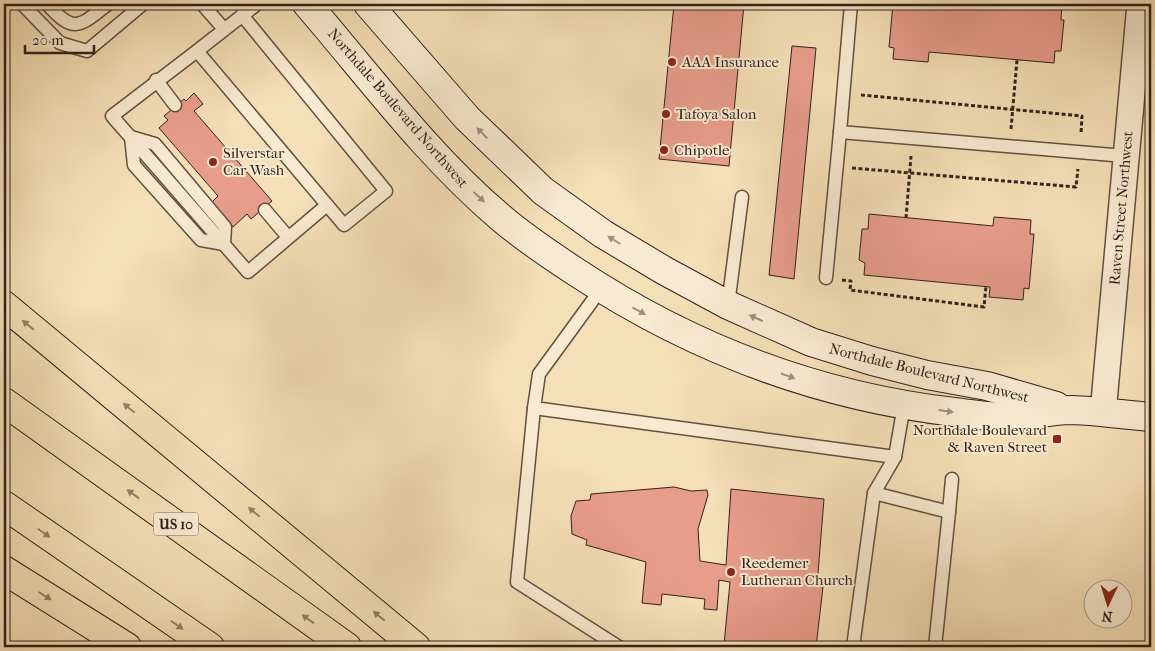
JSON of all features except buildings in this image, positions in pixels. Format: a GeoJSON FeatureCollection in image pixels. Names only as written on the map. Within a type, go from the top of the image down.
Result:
{"type":"FeatureCollection","features":[{"type":"Feature","properties":{"kind":"highway"},"geometry":{"type":"LineString","coordinates":[[4,304],[416,647]]}},
{"type":"Feature","properties":{"kind":"highway","name":"US 10"},"geometry":{"type":"LineString","coordinates":[[4,402],[347,647]]}},
{"type":"Feature","properties":{"kind":"highway"},"geometry":{"type":"LineString","coordinates":[[4,505],[210,647]]}},
{"type":"Feature","properties":{"kind":"highway"},"geometry":{"type":"LineString","coordinates":[[4,570],[127,647]]}},
{"type":"Feature","properties":{"kind":"street","name":"Northdale Boulevard Northwest"},"geometry":{"type":"LineString","coordinates":[[307,4],[452,172],[500,217],[545,252],[601,289],[672,329],[728,354],[791,378],[836,391],[904,405],[1008,416],[1071,410]]}},
{"type":"Feature","properties":{"kind":"street","name":"Northdale Boulevard Northwest"},"geometry":{"type":"LineString","coordinates":[[368,4],[467,118],[543,191],[618,243],[728,305],[811,342],[872,362],[987,386],[1071,410],[1151,417]]}},
{"type":"Feature","properties":{"kind":"street","name":"Raven Street Northwest"},"geometry":{"type":"LineString","coordinates":[[1103,413],[1140,4]]}},
{"type":"Feature","properties":{"kind":"lane"},"geometry":{"type":"LineString","coordinates":[[22,4],[60,43],[87,51],[143,4]]}},
{"type":"Feature","properties":{"kind":"lane"},"geometry":{"type":"LineString","coordinates":[[46,4],[60,19],[72,24],[84,23],[108,4]]}},
{"type":"Feature","properties":{"kind":"lane"},"geometry":{"type":"LineString","coordinates":[[202,4],[224,29]]}},
{"type":"Feature","properties":{"kind":"lane"},"geometry":{"type":"LineString","coordinates":[[257,4],[156,80],[112,116],[248,272],[327,205]]}},
{"type":"Feature","properties":{"kind":"lane"},"geometry":{"type":"LineString","coordinates":[[826,278],[850,4]]}},
{"type":"Feature","properties":{"kind":"lane"},"geometry":{"type":"LineString","coordinates":[[197,51],[344,225],[386,192],[242,15]]}},
{"type":"Feature","properties":{"kind":"lane"},"geometry":{"type":"LineString","coordinates":[[156,80],[174,104]]}},
{"type":"Feature","properties":{"kind":"lane"},"geometry":{"type":"LineString","coordinates":[[840,132],[1125,156]]}},
{"type":"Feature","properties":{"kind":"lane"},"geometry":{"type":"LineString","coordinates":[[728,305],[742,197]]}},
{"type":"Feature","properties":{"kind":"lane"},"geometry":{"type":"LineString","coordinates":[[265,210],[288,238]]}},
{"type":"Feature","properties":{"kind":"lane"},"geometry":{"type":"LineString","coordinates":[[601,289],[539,374],[517,582],[619,647]]}},
{"type":"Feature","properties":{"kind":"lane"},"geometry":{"type":"LineString","coordinates":[[852,647],[874,493],[895,456],[904,405]]}},
{"type":"Feature","properties":{"kind":"lane"},"geometry":{"type":"LineString","coordinates":[[534,408],[895,456]]}},
{"type":"Feature","properties":{"kind":"lane"},"geometry":{"type":"LineString","coordinates":[[935,647],[952,479]]}},
{"type":"Feature","properties":{"kind":"lane"},"geometry":{"type":"LineString","coordinates":[[874,493],[949,512]]}},
{"type":"Feature","properties":{"kind":"path"},"geometry":{"type":"LineString","coordinates":[[1010,146],[1018,60]]}},
{"type":"Feature","properties":{"kind":"path"},"geometry":{"type":"LineString","coordinates":[[843,93],[1082,116],[1081,135]]}},
{"type":"Feature","properties":{"kind":"path"},"geometry":{"type":"LineString","coordinates":[[906,218],[912,138]]}},
{"type":"Feature","properties":{"kind":"path"},"geometry":{"type":"LineString","coordinates":[[837,166],[1076,187],[1078,166]]}},
{"type":"Feature","properties":{"kind":"path"},"geometry":{"type":"LineString","coordinates":[[826,278],[851,281],[850,290],[984,307],[986,286]]}},
{"type":"Feature","properties":{"kind":"place","name":"AAA Insurance"},"geometry":{"type":"Point","coordinates":[672,62]}},
{"type":"Feature","properties":{"kind":"place","name":"Tafoya Salon"},"geometry":{"type":"Point","coordinates":[666,114]}},
{"type":"Feature","properties":{"kind":"place","name":"Chipotle"},"geometry":{"type":"Point","coordinates":[664,150]}},
{"type":"Feature","properties":{"kind":"place","name":"Silverstar Car Wash"},"geometry":{"type":"Point","coordinates":[213,162]}},
{"type":"Feature","properties":{"kind":"place","name":"Northdale Boulevard & Raven Street"},"geometry":{"type":"Point","coordinates":[1057,439]}},
{"type":"Feature","properties":{"kind":"place","name":"Reedemer Lutheran Church"},"geometry":{"type":"Point","coordinates":[731,572]}}]}
